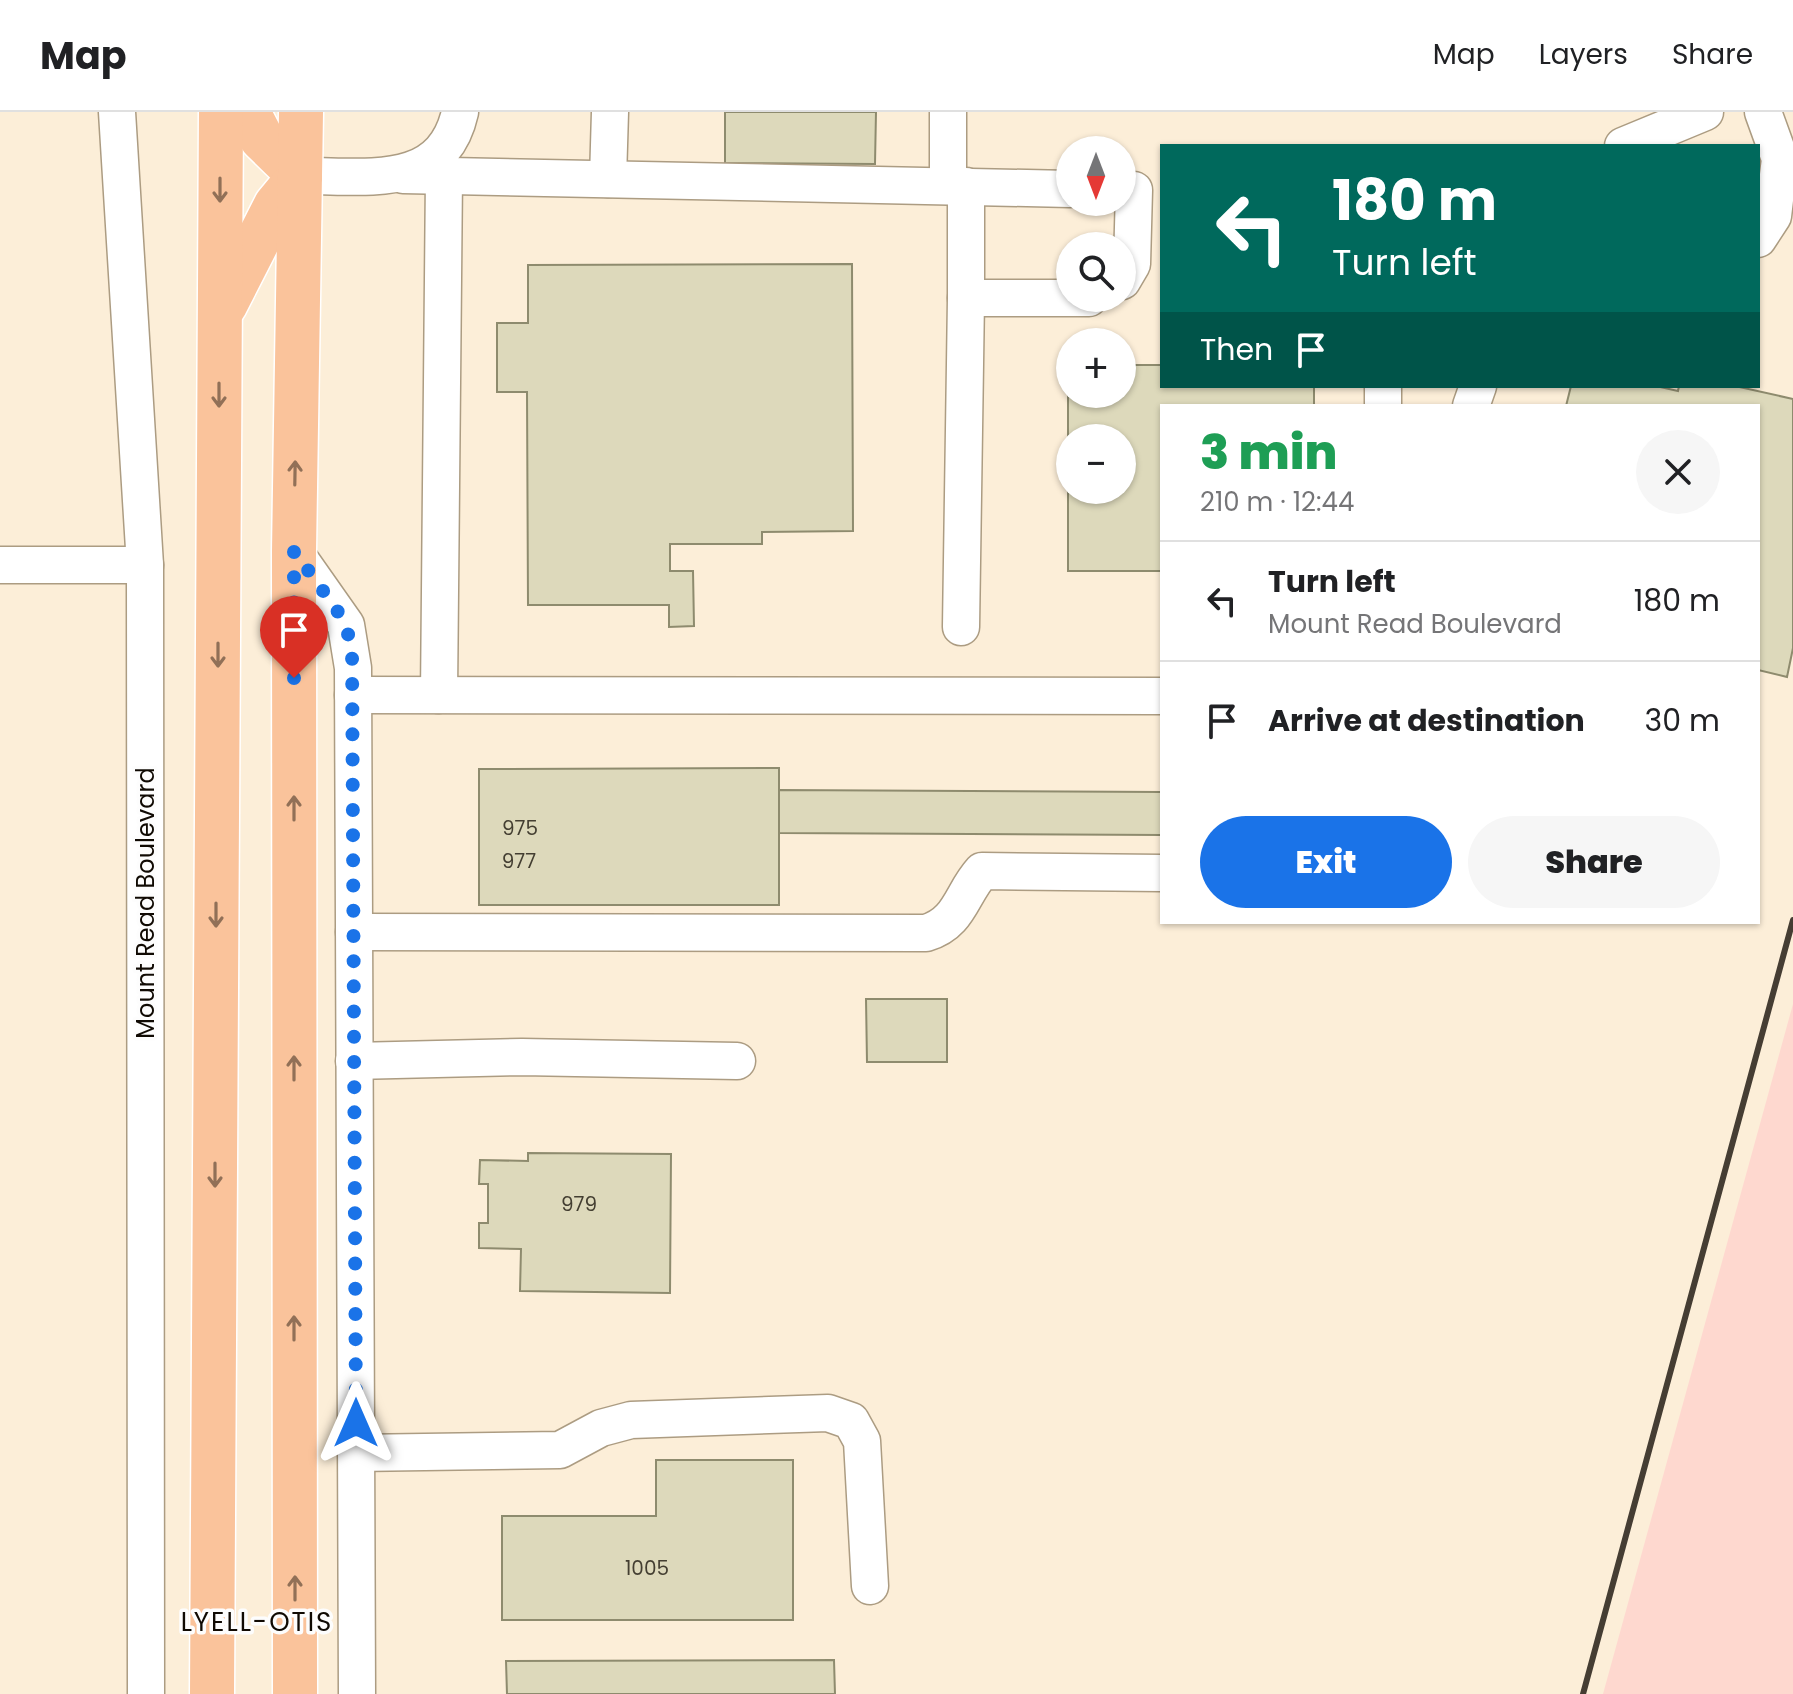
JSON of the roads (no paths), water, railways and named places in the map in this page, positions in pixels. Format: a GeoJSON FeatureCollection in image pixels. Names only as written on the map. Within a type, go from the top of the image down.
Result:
{"type":"FeatureCollection","features":[{"type":"Feature","properties":{"kind":"main road"},"geometry":{"type":"LineString","coordinates":[[212,1694],[221,112]]}},
{"type":"Feature","properties":{"kind":"main road"},"geometry":{"type":"LineString","coordinates":[[248,112],[262,139],[300,176]]}},
{"type":"Feature","properties":{"kind":"main road"},"geometry":{"type":"LineString","coordinates":[[295,1694],[294,551],[301,112]]}},
{"type":"Feature","properties":{"kind":"main road"},"geometry":{"type":"LineString","coordinates":[[220,317],[276,205],[300,176]]}},
{"type":"Feature","properties":{"kind":"street","name":"Mount Read Boulevard"},"geometry":{"type":"LineString","coordinates":[[117,112],[145,565],[146,1694]]}},
{"type":"Feature","properties":{"kind":"street"},"geometry":{"type":"LineString","coordinates":[[403,175],[432,163],[452,141],[460,112]]}},
{"type":"Feature","properties":{"kind":"street"},"geometry":{"type":"LineString","coordinates":[[608,179],[610,112]]}},
{"type":"Feature","properties":{"kind":"street"},"geometry":{"type":"LineString","coordinates":[[948,112],[966,298],[961,627]]}},
{"type":"Feature","properties":{"kind":"street"},"geometry":{"type":"LineString","coordinates":[[1628,144],[1705,112]]}},
{"type":"Feature","properties":{"kind":"street"},"geometry":{"type":"LineString","coordinates":[[1760,236],[1773,216],[1780,159],[1763,112]]}},
{"type":"Feature","properties":{"kind":"street"},"geometry":{"type":"LineString","coordinates":[[300,176],[444,175],[1056,189]]}},
{"type":"Feature","properties":{"kind":"street"},"geometry":{"type":"LineString","coordinates":[[439,695],[444,175]]}},
{"type":"Feature","properties":{"kind":"street"},"geometry":{"type":"LineString","coordinates":[[1135,232],[1139,190]]}},
{"type":"Feature","properties":{"kind":"street"},"geometry":{"type":"LineString","coordinates":[[966,298],[1056,298]]}},
{"type":"Feature","properties":{"kind":"street"},"geometry":{"type":"LineString","coordinates":[[294,551],[346,625],[352,643],[357,1694]]}},
{"type":"Feature","properties":{"kind":"street"},"geometry":{"type":"LineString","coordinates":[[0,565],[145,565]]}},
{"type":"Feature","properties":{"kind":"street"},"geometry":{"type":"LineString","coordinates":[[353,695],[1160,696]]}},
{"type":"Feature","properties":{"kind":"street"},"geometry":{"type":"LineString","coordinates":[[354,932],[926,933],[941,929],[953,919],[972,881],[982,871],[1160,873]]}},
{"type":"Feature","properties":{"kind":"street"},"geometry":{"type":"LineString","coordinates":[[354,1061],[522,1057],[737,1061]]}},
{"type":"Feature","properties":{"kind":"street"},"geometry":{"type":"LineString","coordinates":[[356,1453],[560,1450],[601,1428],[631,1420],[828,1413],[851,1421],[862,1441],[870,1586]]}},
{"type":"Feature","properties":{"kind":"railway"},"geometry":{"type":"LineString","coordinates":[[1583,1694],[1793,920]]}},
{"type":"Feature","properties":{"kind":"district","name":"LYELL-OTIS"},"geometry":{"type":"Point","coordinates":[257,1622]}}]}
